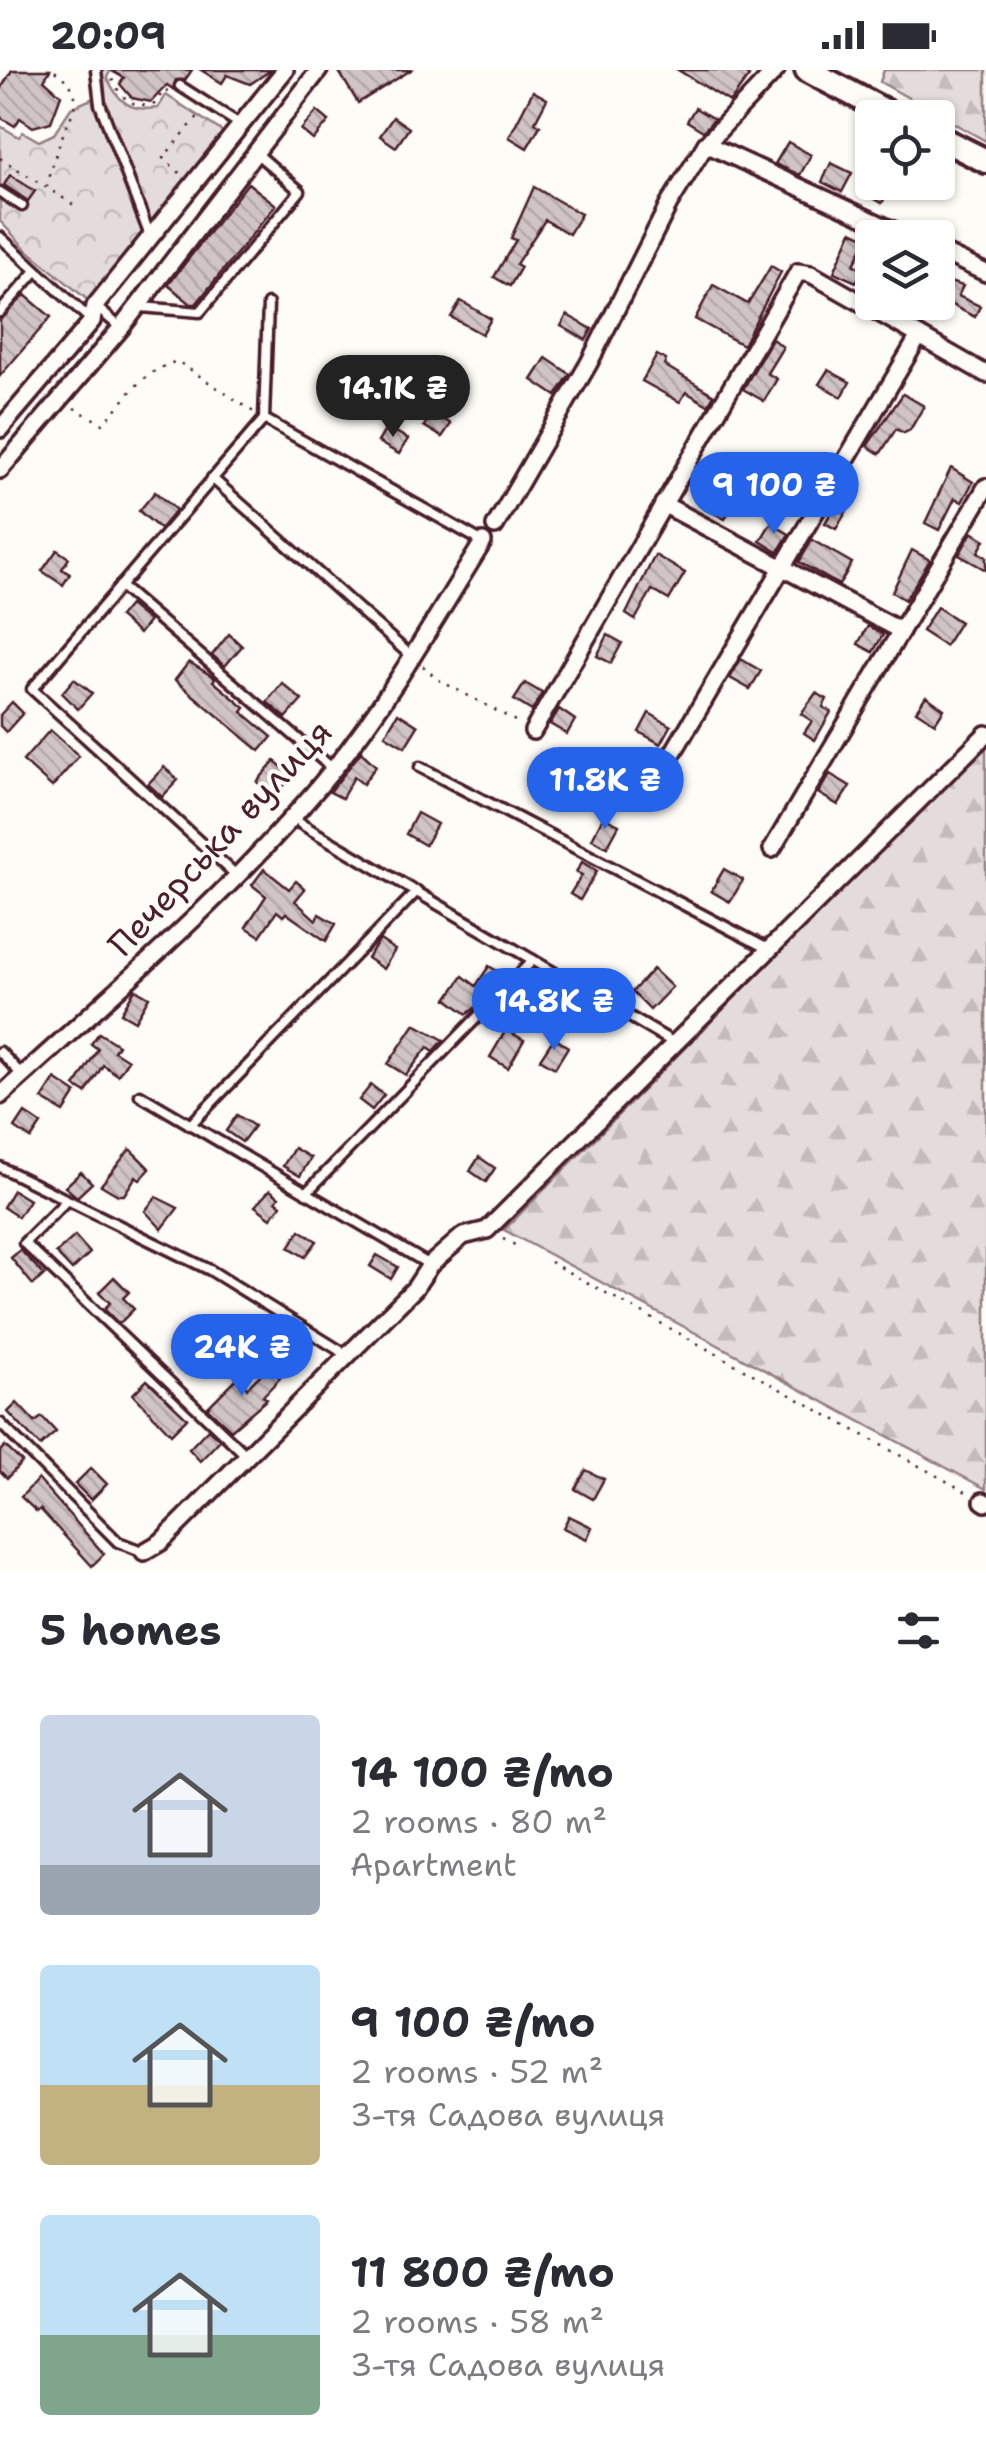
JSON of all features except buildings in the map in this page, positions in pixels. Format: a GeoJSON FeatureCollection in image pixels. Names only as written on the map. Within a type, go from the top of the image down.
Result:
{"type":"FeatureCollection","features":[{"type":"Feature","properties":{"kind":"street"},"geometry":{"type":"LineString","coordinates":[[0,430],[285,70]]}},
{"type":"Feature","properties":{"kind":"street"},"geometry":{"type":"LineString","coordinates":[[0,470],[122,328],[318,70]]}},
{"type":"Feature","properties":{"kind":"street"},"geometry":{"type":"LineString","coordinates":[[495,526],[589,363],[669,204],[706,144],[776,70]]}},
{"type":"Feature","properties":{"kind":"street"},"geometry":{"type":"LineString","coordinates":[[807,70],[864,100]]}},
{"type":"Feature","properties":{"kind":"street"},"geometry":{"type":"LineString","coordinates":[[706,144],[871,220]]}},
{"type":"Feature","properties":{"kind":"street"},"geometry":{"type":"LineString","coordinates":[[955,146],[986,161]]}},
{"type":"Feature","properties":{"kind":"street"},"geometry":{"type":"LineString","coordinates":[[955,258],[986,273]]}},
{"type":"Feature","properties":{"kind":"street"},"geometry":{"type":"LineString","coordinates":[[533,731],[794,275],[806,272],[986,374]]}},
{"type":"Feature","properties":{"kind":"street"},"geometry":{"type":"LineString","coordinates":[[648,794],[919,336]]}},
{"type":"Feature","properties":{"kind":"street"},"geometry":{"type":"LineString","coordinates":[[772,850],[986,487]]}},
{"type":"Feature","properties":{"kind":"street"},"geometry":{"type":"LineString","coordinates":[[663,504],[902,631]]}},
{"type":"Feature","properties":{"kind":"street","name":"Печерська вулиця"},"geometry":{"type":"LineString","coordinates":[[0,1096],[235,874],[333,769],[483,542]]}},
{"type":"Feature","properties":{"kind":"street"},"geometry":{"type":"LineString","coordinates":[[144,1552],[161,1542],[348,1356],[414,1288],[430,1264],[463,1236],[487,1230],[986,734]]}},
{"type":"Feature","properties":{"kind":"lane"},"geometry":{"type":"LineString","coordinates":[[96,70],[100,104],[150,238]]}},
{"type":"Feature","properties":{"kind":"lane"},"geometry":{"type":"LineString","coordinates":[[180,86],[241,125]]}},
{"type":"Feature","properties":{"kind":"lane"},"geometry":{"type":"LineString","coordinates":[[136,306],[200,312],[300,191],[255,152]]}},
{"type":"Feature","properties":{"kind":"lane"},"geometry":{"type":"LineString","coordinates":[[0,192],[22,206]]}},
{"type":"Feature","properties":{"kind":"lane"},"geometry":{"type":"LineString","coordinates":[[0,237],[35,272],[94,314],[122,328]]}},
{"type":"Feature","properties":{"kind":"lane"},"geometry":{"type":"LineString","coordinates":[[0,312],[35,272]]}},
{"type":"Feature","properties":{"kind":"lane"},"geometry":{"type":"LineString","coordinates":[[235,874],[32,690],[264,420],[268,304]]}},
{"type":"Feature","properties":{"kind":"lane"},"geometry":{"type":"LineString","coordinates":[[264,420],[483,542]]}},
{"type":"Feature","properties":{"kind":"lane"},"geometry":{"type":"LineString","coordinates":[[212,478],[411,656]]}},
{"type":"Feature","properties":{"kind":"lane"},"geometry":{"type":"LineString","coordinates":[[120,586],[333,769]]}},
{"type":"Feature","properties":{"kind":"lane"},"geometry":{"type":"LineString","coordinates":[[420,767],[770,950]]}},
{"type":"Feature","properties":{"kind":"lane"},"geometry":{"type":"LineString","coordinates":[[302,824],[676,1044]]}},
{"type":"Feature","properties":{"kind":"lane"},"geometry":{"type":"LineString","coordinates":[[190,1125],[417,891]]}},
{"type":"Feature","properties":{"kind":"lane"},"geometry":{"type":"LineString","coordinates":[[306,1193],[533,960]]}},
{"type":"Feature","properties":{"kind":"lane"},"geometry":{"type":"LineString","coordinates":[[0,1052],[22,1076]]}},
{"type":"Feature","properties":{"kind":"lane"},"geometry":{"type":"LineString","coordinates":[[140,1095],[430,1264]]}},
{"type":"Feature","properties":{"kind":"lane"},"geometry":{"type":"LineString","coordinates":[[0,1168],[210,1270],[348,1356]]}},
{"type":"Feature","properties":{"kind":"lane"},"geometry":{"type":"LineString","coordinates":[[65,1202],[24,1242],[246,1455]]}},
{"type":"Feature","properties":{"kind":"lane"},"geometry":{"type":"LineString","coordinates":[[0,1424],[118,1542],[144,1552]]}},
{"type":"Feature","properties":{"kind":"path"},"geometry":{"type":"LineString","coordinates":[[46,187],[62,134],[76,110],[74,90],[53,70]]}},
{"type":"Feature","properties":{"kind":"path"},"geometry":{"type":"LineString","coordinates":[[115,70],[111,77],[118,93],[141,107],[156,104],[164,90],[174,96],[180,86]]}},
{"type":"Feature","properties":{"kind":"path"},"geometry":{"type":"LineString","coordinates":[[193,185],[162,158],[208,104]]}},
{"type":"Feature","properties":{"kind":"path"},"geometry":{"type":"LineString","coordinates":[[0,158],[74,205]]}},
{"type":"Feature","properties":{"kind":"path"},"geometry":{"type":"LineString","coordinates":[[74,408],[103,424],[123,403],[128,388],[154,369],[176,361],[264,420]]}},
{"type":"Feature","properties":{"kind":"path"},"geometry":{"type":"LineString","coordinates":[[411,656],[437,679],[533,731]]}},
{"type":"Feature","properties":{"kind":"path"},"geometry":{"type":"LineString","coordinates":[[487,1230],[519,1247]]}},
{"type":"Feature","properties":{"kind":"path"},"geometry":{"type":"LineString","coordinates":[[550,1262],[984,1502]]}},
{"type":"Feature","properties":{"kind":"green space"},"geometry":{"type":"Polygon","coordinates":[[[102,70],[111,70],[107,77],[116,93],[132,107],[158,108],[166,95],[226,134],[90,302],[26,249],[0,221],[0,126],[19,137],[23,132],[39,141],[54,134],[71,108],[105,93],[102,70]]]}},
{"type":"Feature","properties":{"kind":"green space"},"geometry":{"type":"Polygon","coordinates":[[[884,70],[986,70],[986,141],[955,124],[955,100],[912,100],[880,82],[884,70]]]}},
{"type":"Feature","properties":{"kind":"green space"},"geometry":{"type":"Polygon","coordinates":[[[986,745],[986,1489],[504,1230],[986,745]]]}}]}
